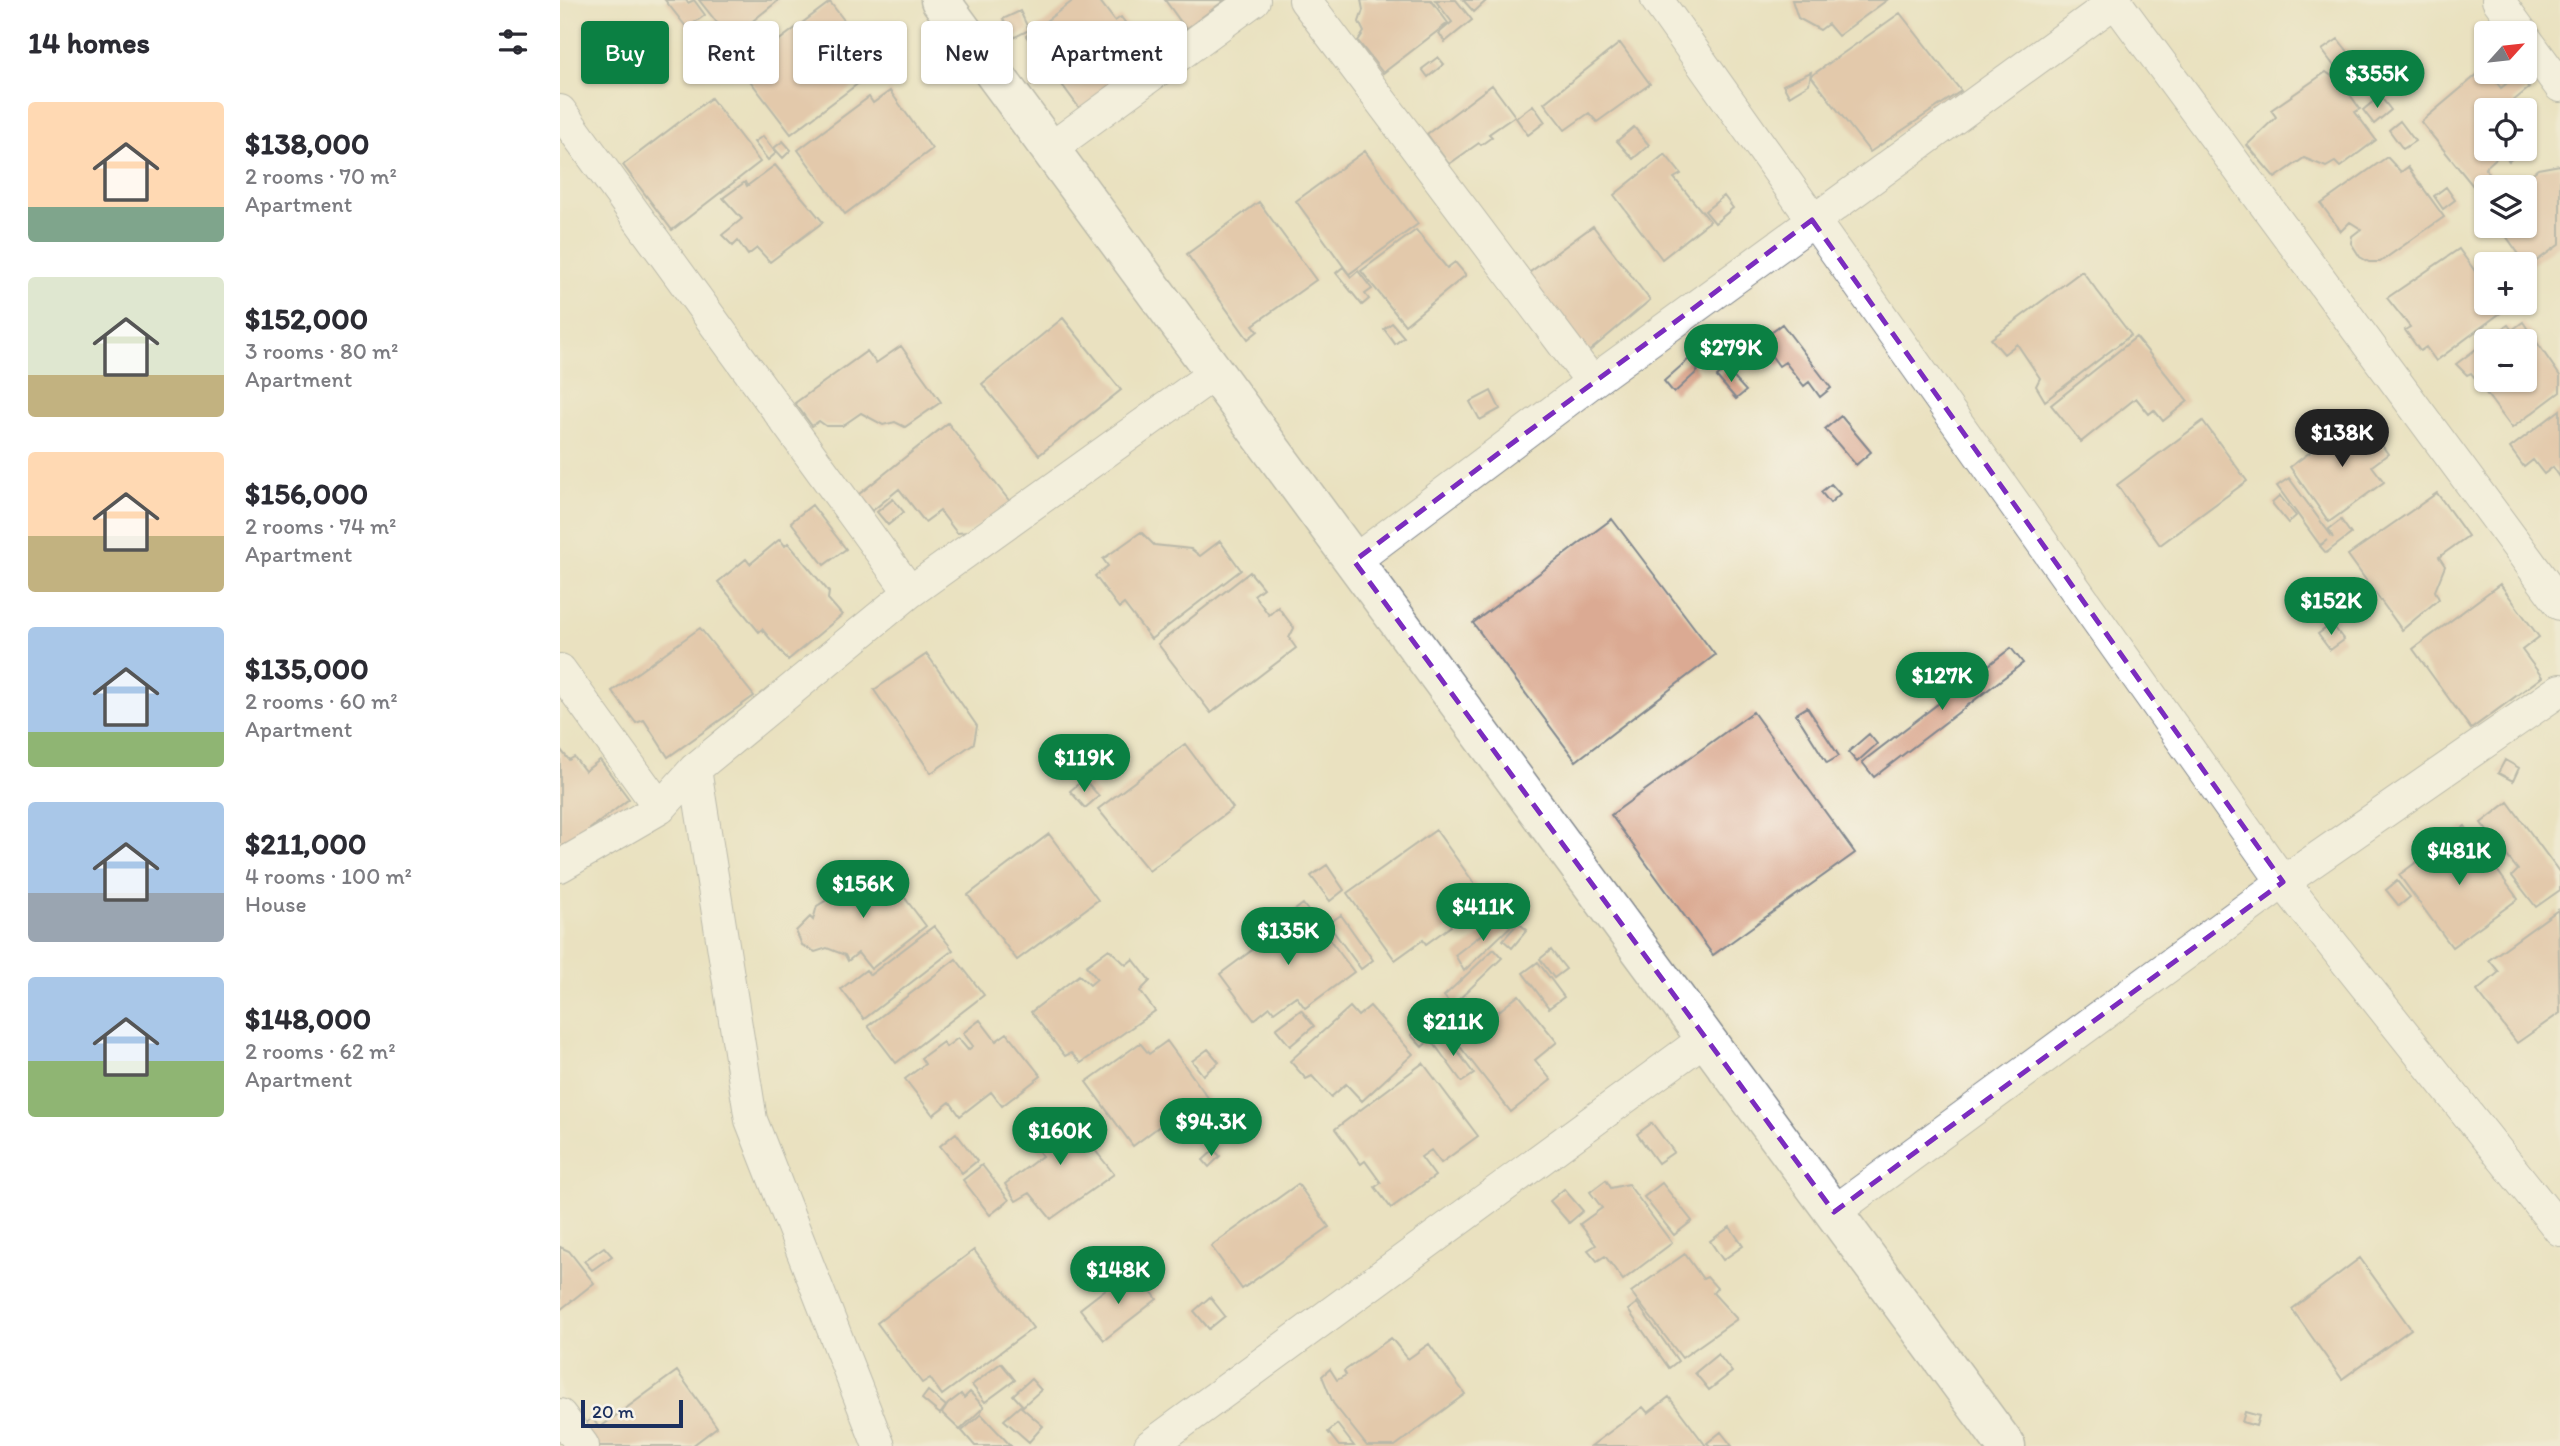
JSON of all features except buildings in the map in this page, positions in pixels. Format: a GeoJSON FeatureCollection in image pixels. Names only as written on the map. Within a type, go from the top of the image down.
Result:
{"type":"FeatureCollection","features":[{"type":"Feature","properties":{"kind":"street"},"geometry":{"type":"LineString","coordinates":[[940,0],[2006,1446]]}},
{"type":"Feature","properties":{"kind":"street"},"geometry":{"type":"LineString","coordinates":[[1050,149],[1254,0]]}},
{"type":"Feature","properties":{"kind":"street"},"geometry":{"type":"LineString","coordinates":[[1305,0],[1592,382]]}},
{"type":"Feature","properties":{"kind":"street"},"geometry":{"type":"LineString","coordinates":[[1657,0],[2283,882],[2560,1230]]}},
{"type":"Feature","properties":{"kind":"street"},"geometry":{"type":"LineString","coordinates":[[1354,561],[1812,220],[2116,0],[2560,604]]}},
{"type":"Feature","properties":{"kind":"street"},"geometry":{"type":"LineString","coordinates":[[2498,0],[2513,21]]}},
{"type":"Feature","properties":{"kind":"street"},"geometry":{"type":"LineString","coordinates":[[2538,56],[2560,86]]}},
{"type":"Feature","properties":{"kind":"street"},"geometry":{"type":"LineString","coordinates":[[560,111],[910,592]]}},
{"type":"Feature","properties":{"kind":"street"},"geometry":{"type":"LineString","coordinates":[[560,866],[660,808],[695,769],[910,592],[1215,373]]}},
{"type":"Feature","properties":{"kind":"street"},"geometry":{"type":"LineString","coordinates":[[560,670],[660,808]]}},
{"type":"Feature","properties":{"kind":"street"},"geometry":{"type":"LineString","coordinates":[[1834,1212],[2283,882],[2560,690]]}},
{"type":"Feature","properties":{"kind":"street"},"geometry":{"type":"LineString","coordinates":[[695,769],[751,1120],[879,1446]]}},
{"type":"Feature","properties":{"kind":"street"},"geometry":{"type":"LineString","coordinates":[[1150,1446],[1706,1038]]}},
{"type":"Feature","properties":{"kind":"street"},"geometry":{"type":"LineString","coordinates":[[560,1415],[583,1446]]}},
{"type":"Feature","properties":{"kind":"highlighted area"},"geometry":{"type":"Polygon","coordinates":[[[1812,220],[2283,882],[1834,1212],[1354,561],[1812,220]]]}}]}
